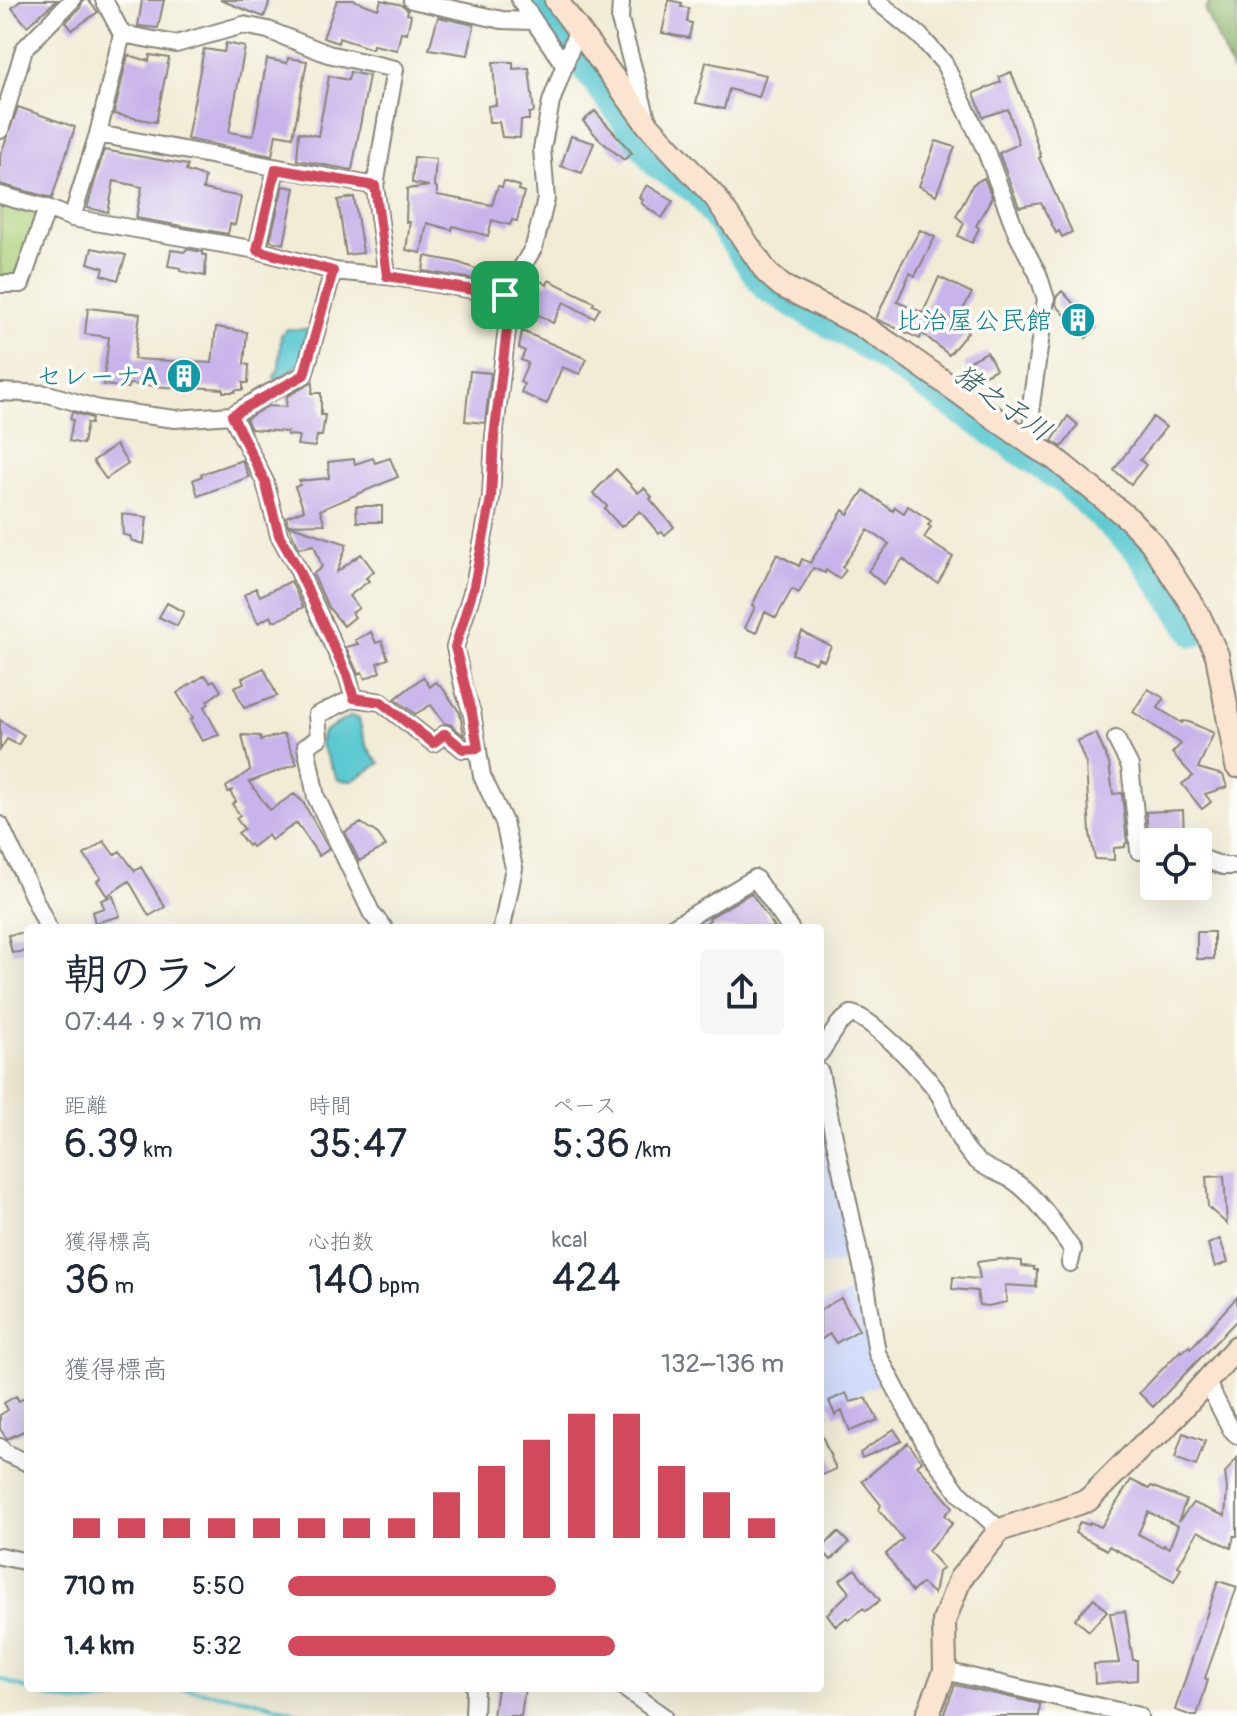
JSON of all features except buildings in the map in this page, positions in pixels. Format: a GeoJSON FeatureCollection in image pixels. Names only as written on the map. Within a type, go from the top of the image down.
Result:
{"type":"FeatureCollection","features":[{"type":"Feature","properties":{"kind":"street"},"geometry":{"type":"LineString","coordinates":[[0,130],[24,49],[72,0]]}},
{"type":"Feature","properties":{"kind":"street"},"geometry":{"type":"LineString","coordinates":[[72,218],[98,134],[122,34],[104,0]]}},
{"type":"Feature","properties":{"kind":"street"},"geometry":{"type":"LineString","coordinates":[[412,0],[502,20],[534,21]]}},
{"type":"Feature","properties":{"kind":"street"},"geometry":{"type":"LineString","coordinates":[[520,0],[566,63]]}},
{"type":"Feature","properties":{"kind":"street"},"geometry":{"type":"LineString","coordinates":[[556,0],[576,34],[648,125],[715,197],[767,273],[782,286],[859,324],[1054,458],[1129,519],[1151,542],[1207,632],[1217,655],[1232,703],[1237,766]]}},
{"type":"Feature","properties":{"kind":"street"},"geometry":{"type":"LineString","coordinates":[[621,0],[620,20],[648,125]]}},
{"type":"Feature","properties":{"kind":"street"},"geometry":{"type":"LineString","coordinates":[[876,0],[920,36],[944,63],[986,151],[1017,234],[1038,274],[1046,299],[1031,405],[1034,446]]}},
{"type":"Feature","properties":{"kind":"street"},"geometry":{"type":"LineString","coordinates":[[122,34],[176,44],[243,25],[268,30],[328,54],[395,69],[375,186],[387,276]]}},
{"type":"Feature","properties":{"kind":"street"},"geometry":{"type":"LineString","coordinates":[[503,924],[514,868],[504,822],[482,776],[472,713],[455,647],[474,586],[491,498],[494,437],[508,321],[505,295],[534,247],[546,199],[542,149],[551,102],[576,34]]}},
{"type":"Feature","properties":{"kind":"street"},"geometry":{"type":"LineString","coordinates":[[98,134],[375,186]]}},
{"type":"Feature","properties":{"kind":"street"},"geometry":{"type":"LineString","coordinates":[[257,250],[276,169]]}},
{"type":"Feature","properties":{"kind":"street"},"geometry":{"type":"LineString","coordinates":[[0,195],[72,218],[257,250],[333,271],[387,276],[505,295]]}},
{"type":"Feature","properties":{"kind":"street"},"geometry":{"type":"LineString","coordinates":[[0,284],[21,284],[47,208]]}},
{"type":"Feature","properties":{"kind":"street"},"geometry":{"type":"LineString","coordinates":[[0,392],[48,394],[99,409],[175,419],[232,415],[304,375],[333,271]]}},
{"type":"Feature","properties":{"kind":"street"},"geometry":{"type":"LineString","coordinates":[[232,415],[265,482],[279,535],[347,675],[354,698]]}},
{"type":"Feature","properties":{"kind":"street"},"geometry":{"type":"LineString","coordinates":[[381,924],[372,914],[316,797],[306,746],[319,738],[317,715],[354,698],[381,702],[433,743],[445,734],[463,749],[478,748]]}},
{"type":"Feature","properties":{"kind":"street"},"geometry":{"type":"LineString","coordinates":[[1116,739],[1130,766],[1140,851]]}},
{"type":"Feature","properties":{"kind":"street"},"geometry":{"type":"LineString","coordinates":[[0,825],[46,924]]}},
{"type":"Feature","properties":{"kind":"street"},"geometry":{"type":"LineString","coordinates":[[1212,862],[1237,866]]}},
{"type":"Feature","properties":{"kind":"street"},"geometry":{"type":"LineString","coordinates":[[678,924],[755,878],[787,924]]}},
{"type":"Feature","properties":{"kind":"street"},"geometry":{"type":"LineString","coordinates":[[824,1047],[839,1024],[851,1014],[861,1015],[881,1031],[939,1095],[959,1141],[977,1161],[1017,1183],[1040,1207],[1073,1250],[1070,1263]]}},
{"type":"Feature","properties":{"kind":"street"},"geometry":{"type":"LineString","coordinates":[[824,1091],[866,1285],[877,1353],[929,1451],[958,1492],[1000,1530]]}},
{"type":"Feature","properties":{"kind":"street"},"geometry":{"type":"LineString","coordinates":[[927,1716],[945,1671],[944,1621],[960,1579],[1000,1530],[1088,1500],[1143,1445],[1162,1431],[1205,1379],[1237,1347]]}},
{"type":"Feature","properties":{"kind":"street"},"geometry":{"type":"LineString","coordinates":[[1205,1379],[1237,1435]]}},
{"type":"Feature","properties":{"kind":"street"},"geometry":{"type":"LineString","coordinates":[[0,1447],[24,1461]]}},
{"type":"Feature","properties":{"kind":"street"},"geometry":{"type":"LineString","coordinates":[[0,1556],[24,1561]]}},
{"type":"Feature","properties":{"kind":"street"},"geometry":{"type":"LineString","coordinates":[[945,1671],[1139,1716]]}},
{"type":"Feature","properties":{"kind":"street"},"geometry":{"type":"LineString","coordinates":[[474,1716],[475,1692]]}},
{"type":"Feature","properties":{"kind":"street"},"geometry":{"type":"LineString","coordinates":[[630,1692],[663,1716]]}},
{"type":"Feature","properties":{"kind":"shaded area"},"geometry":{"type":"Polygon","coordinates":[[[824,1128],[850,1261],[824,1266],[824,1128]]]}},
{"type":"Feature","properties":{"kind":"shaded area"},"geometry":{"type":"Polygon","coordinates":[[[848,1294],[891,1379],[828,1407],[832,1415],[824,1417],[824,1302],[848,1294]]]}},
{"type":"Feature","properties":{"kind":"green space"},"geometry":{"type":"Polygon","coordinates":[[[1211,0],[1237,0],[1237,81],[1205,11],[1211,0]]]}},
{"type":"Feature","properties":{"kind":"green space"},"geometry":{"type":"Polygon","coordinates":[[[0,206],[40,216],[14,280],[0,279],[0,206]]]}},
{"type":"Feature","properties":{"kind":"water"},"geometry":{"type":"Polygon","coordinates":[[[287,329],[311,329],[303,362],[276,381],[274,377],[279,368],[281,335],[287,329]]]}},
{"type":"Feature","properties":{"kind":"water"},"geometry":{"type":"Polygon","coordinates":[[[351,716],[359,719],[366,743],[380,763],[352,781],[338,780],[320,743],[323,732],[351,716]]]}},
{"type":"Feature","properties":{"kind":"waterway","name":"猪之子川"},"geometry":{"type":"LineString","coordinates":[[535,0],[657,166],[698,193],[766,289],[859,342],[1065,483],[1137,551],[1194,634]]}},
{"type":"Feature","properties":{"kind":"waterway"},"geometry":{"type":"LineString","coordinates":[[0,1679],[24,1688]]}},
{"type":"Feature","properties":{"kind":"waterway"},"geometry":{"type":"LineString","coordinates":[[37,1692],[85,1702],[105,1701],[136,1692]]}},
{"type":"Feature","properties":{"kind":"waterway"},"geometry":{"type":"LineString","coordinates":[[205,1692],[249,1699],[310,1716]]}},
{"type":"Feature","properties":{"kind":"place","name":"比治屋公民館"},"geometry":{"type":"Point","coordinates":[1078,320]}},
{"type":"Feature","properties":{"kind":"place","name":"セレーナA"},"geometry":{"type":"Point","coordinates":[184,376]}},
{"type":"Feature","properties":{"kind":"route"},"geometry":{"type":"LineString","coordinates":[[276,169],[375,186],[387,276],[505,295],[508,321],[494,437],[491,498],[474,586],[455,647],[478,748],[463,749],[445,734],[433,743],[381,702],[354,698],[347,675],[279,535],[265,482],[232,415],[304,375],[333,271],[257,250],[276,169]]}}]}
